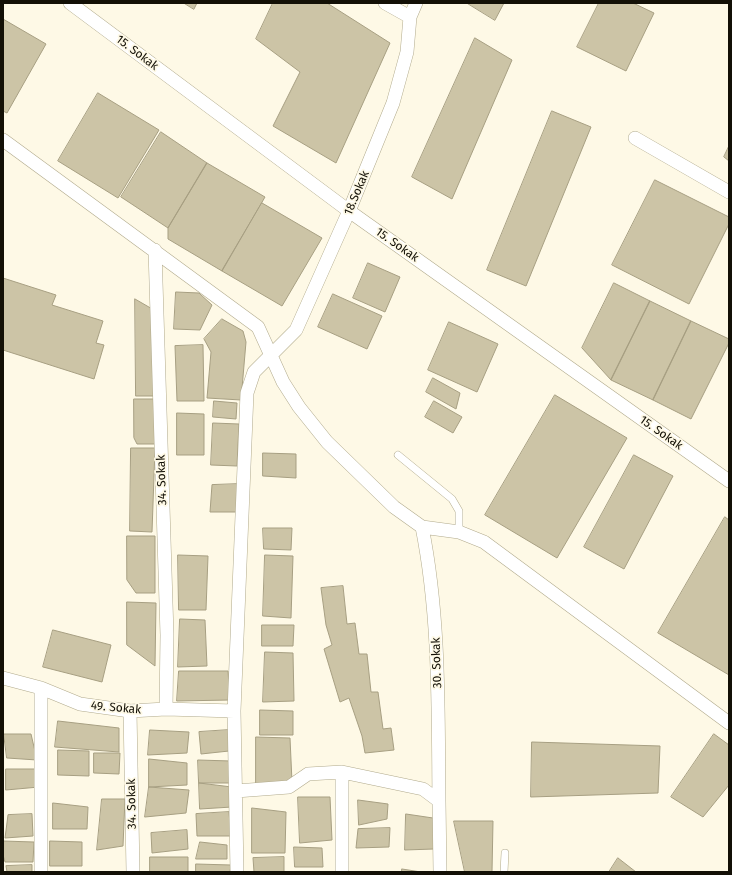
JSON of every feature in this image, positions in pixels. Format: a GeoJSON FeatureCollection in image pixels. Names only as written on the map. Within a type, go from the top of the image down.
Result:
{"type":"FeatureCollection","features":[{"type":"Feature","properties":{"kind":"street","name":"15. Sokak"},"geometry":{"type":"LineString","coordinates":[[70,3],[349,212],[729,481]]}},
{"type":"Feature","properties":{"kind":"street"},"geometry":{"type":"LineString","coordinates":[[386,3],[410,17]]}},
{"type":"Feature","properties":{"kind":"street","name":"18.Sokak"},"geometry":{"type":"LineString","coordinates":[[237,872],[234,711],[247,393],[254,372],[296,330],[349,212],[394,103],[407,52],[410,17],[416,3]]}},
{"type":"Feature","properties":{"kind":"street"},"geometry":{"type":"LineString","coordinates":[[635,138],[729,192]]}},
{"type":"Feature","properties":{"kind":"street"},"geometry":{"type":"LineString","coordinates":[[3,140],[258,327],[284,382],[299,407],[327,442],[394,507],[422,527],[459,532],[484,542],[729,723]]}},
{"type":"Feature","properties":{"kind":"street","name":"34. Sokak"},"geometry":{"type":"LineString","coordinates":[[155,250],[168,635],[166,709]]}},
{"type":"Feature","properties":{"kind":"street","name":"30. Sokak"},"geometry":{"type":"LineString","coordinates":[[422,527],[428,558],[438,658],[440,872]]}},
{"type":"Feature","properties":{"kind":"street","name":"49. Sokak"},"geometry":{"type":"LineString","coordinates":[[3,678],[41,688],[80,704],[130,711],[166,709],[234,711]]}},
{"type":"Feature","properties":{"kind":"street"},"geometry":{"type":"LineString","coordinates":[[40,872],[41,688]]}},
{"type":"Feature","properties":{"kind":"street","name":"34. Sokak"},"geometry":{"type":"LineString","coordinates":[[130,711],[133,872]]}},
{"type":"Feature","properties":{"kind":"street"},"geometry":{"type":"LineString","coordinates":[[342,772],[342,872]]}},
{"type":"Feature","properties":{"kind":"street"},"geometry":{"type":"LineString","coordinates":[[236,791],[288,787],[308,774],[342,772],[423,789],[439,801]]}},
{"type":"Feature","properties":{"kind":"lane"},"geometry":{"type":"LineString","coordinates":[[398,456],[452,499],[459,511],[459,532]]}},
{"type":"Feature","properties":{"kind":"lane"},"geometry":{"type":"LineString","coordinates":[[504,872],[505,853]]}},
{"type":"Feature","properties":{"kind":"building"},"geometry":{"type":"Polygon","coordinates":[[[184,3],[197,3],[194,9],[184,3]]]}},
{"type":"Feature","properties":{"kind":"building"},"geometry":{"type":"Polygon","coordinates":[[[273,3],[327,3],[390,43],[336,163],[273,126],[300,72],[256,39],[273,3]]]}},
{"type":"Feature","properties":{"kind":"building"},"geometry":{"type":"Polygon","coordinates":[[[467,3],[504,3],[495,20],[467,3]]]}},
{"type":"Feature","properties":{"kind":"building"},"geometry":{"type":"Polygon","coordinates":[[[599,3],[633,3],[654,13],[626,71],[577,47],[599,3]]]}},
{"type":"Feature","properties":{"kind":"building"},"geometry":{"type":"Polygon","coordinates":[[[3,19],[46,44],[7,113],[3,111],[3,19]]]}},
{"type":"Feature","properties":{"kind":"building"},"geometry":{"type":"Polygon","coordinates":[[[475,38],[512,60],[452,199],[412,177],[475,38]]]}},
{"type":"Feature","properties":{"kind":"building"},"geometry":{"type":"Polygon","coordinates":[[[98,93],[159,130],[118,198],[58,161],[98,93]]]}},
{"type":"Feature","properties":{"kind":"building"},"geometry":{"type":"Polygon","coordinates":[[[552,111],[591,127],[526,286],[487,270],[552,111]]]}},
{"type":"Feature","properties":{"kind":"building"},"geometry":{"type":"Polygon","coordinates":[[[161,132],[207,163],[168,228],[121,197],[161,132]]]}},
{"type":"Feature","properties":{"kind":"building"},"geometry":{"type":"Polygon","coordinates":[[[729,146],[729,161],[724,157],[729,146]]]}},
{"type":"Feature","properties":{"kind":"building"},"geometry":{"type":"Polygon","coordinates":[[[207,163],[265,197],[222,271],[168,239],[168,228],[207,163]]]}},
{"type":"Feature","properties":{"kind":"building"},"geometry":{"type":"Polygon","coordinates":[[[655,180],[729,217],[729,224],[689,304],[612,265],[655,180]]]}},
{"type":"Feature","properties":{"kind":"building"},"geometry":{"type":"Polygon","coordinates":[[[262,203],[322,238],[282,306],[222,271],[262,203]]]}},
{"type":"Feature","properties":{"kind":"building"},"geometry":{"type":"Polygon","coordinates":[[[368,263],[400,277],[385,312],[353,298],[368,263]]]}},
{"type":"Feature","properties":{"kind":"building"},"geometry":{"type":"Polygon","coordinates":[[[3,278],[56,295],[52,305],[103,321],[96,343],[104,345],[94,379],[3,350],[3,278]]]}},
{"type":"Feature","properties":{"kind":"building"},"geometry":{"type":"Polygon","coordinates":[[[614,283],[650,301],[611,380],[582,348],[614,283]]]}},
{"type":"Feature","properties":{"kind":"building"},"geometry":{"type":"Polygon","coordinates":[[[176,292],[199,293],[212,305],[200,330],[174,329],[176,292]]]}},
{"type":"Feature","properties":{"kind":"building"},"geometry":{"type":"Polygon","coordinates":[[[333,294],[382,316],[367,349],[318,327],[333,294]]]}},
{"type":"Feature","properties":{"kind":"building"},"geometry":{"type":"Polygon","coordinates":[[[135,299],[154,310],[154,396],[136,396],[135,299]]]}},
{"type":"Feature","properties":{"kind":"building"},"geometry":{"type":"Polygon","coordinates":[[[650,301],[691,321],[653,400],[611,380],[650,301]]]}},
{"type":"Feature","properties":{"kind":"building"},"geometry":{"type":"Polygon","coordinates":[[[222,319],[243,331],[246,342],[241,400],[207,398],[211,352],[204,339],[222,319]]]}},
{"type":"Feature","properties":{"kind":"building"},"geometry":{"type":"Polygon","coordinates":[[[691,321],[729,339],[729,343],[691,419],[653,400],[691,321]]]}},
{"type":"Feature","properties":{"kind":"building"},"geometry":{"type":"Polygon","coordinates":[[[449,322],[498,344],[477,392],[428,370],[449,322]]]}},
{"type":"Feature","properties":{"kind":"building"},"geometry":{"type":"Polygon","coordinates":[[[203,345],[204,401],[177,401],[175,346],[203,345]]]}},
{"type":"Feature","properties":{"kind":"building"},"geometry":{"type":"Polygon","coordinates":[[[433,378],[460,393],[456,409],[426,392],[433,378]]]}},
{"type":"Feature","properties":{"kind":"building"},"geometry":{"type":"Polygon","coordinates":[[[555,395],[627,438],[557,558],[485,515],[555,395]]]}},
{"type":"Feature","properties":{"kind":"building"},"geometry":{"type":"Polygon","coordinates":[[[134,399],[159,399],[160,444],[137,444],[134,438],[134,399]]]}},
{"type":"Feature","properties":{"kind":"building"},"geometry":{"type":"Polygon","coordinates":[[[214,401],[237,403],[236,419],[213,417],[214,401]]]}},
{"type":"Feature","properties":{"kind":"building"},"geometry":{"type":"Polygon","coordinates":[[[434,401],[462,417],[453,433],[425,417],[434,401]]]}},
{"type":"Feature","properties":{"kind":"building"},"geometry":{"type":"Polygon","coordinates":[[[177,413],[204,414],[204,455],[177,455],[177,413]]]}},
{"type":"Feature","properties":{"kind":"building"},"geometry":{"type":"Polygon","coordinates":[[[213,423],[239,424],[237,466],[211,465],[213,423]]]}},
{"type":"Feature","properties":{"kind":"building"},"geometry":{"type":"Polygon","coordinates":[[[131,448],[155,448],[152,532],[130,531],[131,448]]]}},
{"type":"Feature","properties":{"kind":"building"},"geometry":{"type":"Polygon","coordinates":[[[263,453],[296,454],[296,478],[263,476],[263,453]]]}},
{"type":"Feature","properties":{"kind":"building"},"geometry":{"type":"Polygon","coordinates":[[[634,455],[673,476],[624,569],[584,547],[634,455]]]}},
{"type":"Feature","properties":{"kind":"building"},"geometry":{"type":"Polygon","coordinates":[[[239,484],[239,512],[210,512],[212,485],[239,484]]]}},
{"type":"Feature","properties":{"kind":"building"},"geometry":{"type":"Polygon","coordinates":[[[725,517],[729,520],[729,675],[658,633],[725,517]]]}},
{"type":"Feature","properties":{"kind":"building"},"geometry":{"type":"Polygon","coordinates":[[[263,528],[292,528],[291,550],[264,549],[263,528]]]}},
{"type":"Feature","properties":{"kind":"building"},"geometry":{"type":"Polygon","coordinates":[[[127,536],[155,536],[155,593],[136,593],[127,580],[127,536]]]}},
{"type":"Feature","properties":{"kind":"building"},"geometry":{"type":"Polygon","coordinates":[[[178,555],[208,556],[206,610],[179,610],[178,555]]]}},
{"type":"Feature","properties":{"kind":"building"},"geometry":{"type":"Polygon","coordinates":[[[265,555],[293,556],[291,618],[263,616],[265,555]]]}},
{"type":"Feature","properties":{"kind":"building"},"geometry":{"type":"Polygon","coordinates":[[[343,586],[347,624],[355,623],[359,654],[367,654],[371,692],[378,692],[383,729],[391,728],[394,750],[365,753],[362,736],[349,698],[340,702],[324,649],[332,645],[326,625],[321,588],[343,586]]]}},
{"type":"Feature","properties":{"kind":"building"},"geometry":{"type":"Polygon","coordinates":[[[127,602],[156,603],[155,666],[127,645],[127,602]]]}},
{"type":"Feature","properties":{"kind":"building"},"geometry":{"type":"Polygon","coordinates":[[[180,619],[205,620],[207,666],[178,667],[180,619]]]}},
{"type":"Feature","properties":{"kind":"building"},"geometry":{"type":"Polygon","coordinates":[[[262,625],[294,625],[293,646],[262,646],[262,625]]]}},
{"type":"Feature","properties":{"kind":"building"},"geometry":{"type":"Polygon","coordinates":[[[53,630],[111,645],[102,682],[43,667],[53,630]]]}},
{"type":"Feature","properties":{"kind":"building"},"geometry":{"type":"Polygon","coordinates":[[[265,652],[293,653],[294,701],[263,702],[265,652]]]}},
{"type":"Feature","properties":{"kind":"building"},"geometry":{"type":"Polygon","coordinates":[[[179,671],[228,671],[230,700],[177,701],[179,671]]]}},
{"type":"Feature","properties":{"kind":"building"},"geometry":{"type":"Polygon","coordinates":[[[260,710],[293,711],[293,735],[260,735],[260,710]]]}},
{"type":"Feature","properties":{"kind":"building"},"geometry":{"type":"Polygon","coordinates":[[[58,721],[119,728],[119,752],[55,747],[58,721]]]}},
{"type":"Feature","properties":{"kind":"building"},"geometry":{"type":"Polygon","coordinates":[[[150,730],[189,732],[187,753],[148,755],[150,730]]]}},
{"type":"Feature","properties":{"kind":"building"},"geometry":{"type":"Polygon","coordinates":[[[229,730],[229,751],[201,754],[199,732],[229,730]]]}},
{"type":"Feature","properties":{"kind":"building"},"geometry":{"type":"Polygon","coordinates":[[[4,734],[31,734],[37,760],[7,758],[4,734]]]}},
{"type":"Feature","properties":{"kind":"building"},"geometry":{"type":"Polygon","coordinates":[[[714,734],[729,745],[729,785],[703,817],[671,797],[714,734]]]}},
{"type":"Feature","properties":{"kind":"building"},"geometry":{"type":"Polygon","coordinates":[[[256,737],[290,738],[292,782],[256,784],[256,737]]]}},
{"type":"Feature","properties":{"kind":"building"},"geometry":{"type":"Polygon","coordinates":[[[532,742],[660,746],[658,793],[531,797],[532,742]]]}},
{"type":"Feature","properties":{"kind":"building"},"geometry":{"type":"Polygon","coordinates":[[[58,750],[89,751],[89,776],[58,775],[58,750]]]}},
{"type":"Feature","properties":{"kind":"building"},"geometry":{"type":"Polygon","coordinates":[[[94,753],[120,753],[119,774],[94,773],[94,753]]]}},
{"type":"Feature","properties":{"kind":"building"},"geometry":{"type":"Polygon","coordinates":[[[149,759],[187,763],[187,785],[149,787],[149,759]]]}},
{"type":"Feature","properties":{"kind":"building"},"geometry":{"type":"Polygon","coordinates":[[[198,760],[231,761],[231,783],[199,783],[198,760]]]}},
{"type":"Feature","properties":{"kind":"building"},"geometry":{"type":"Polygon","coordinates":[[[6,769],[39,769],[39,787],[6,790],[6,769]]]}},
{"type":"Feature","properties":{"kind":"building"},"geometry":{"type":"Polygon","coordinates":[[[199,783],[232,787],[232,807],[200,809],[199,783]]]}},
{"type":"Feature","properties":{"kind":"building"},"geometry":{"type":"Polygon","coordinates":[[[149,787],[189,790],[186,813],[145,817],[149,787]]]}},
{"type":"Feature","properties":{"kind":"building"},"geometry":{"type":"Polygon","coordinates":[[[298,797],[330,797],[332,840],[300,843],[298,797]]]}},
{"type":"Feature","properties":{"kind":"building"},"geometry":{"type":"Polygon","coordinates":[[[102,799],[125,799],[123,846],[97,850],[102,799]]]}},
{"type":"Feature","properties":{"kind":"building"},"geometry":{"type":"Polygon","coordinates":[[[358,800],[388,804],[387,819],[359,825],[358,800]]]}},
{"type":"Feature","properties":{"kind":"building"},"geometry":{"type":"Polygon","coordinates":[[[53,803],[88,807],[87,829],[53,829],[53,803]]]}},
{"type":"Feature","properties":{"kind":"building"},"geometry":{"type":"Polygon","coordinates":[[[252,808],[286,812],[285,853],[252,853],[252,808]]]}},
{"type":"Feature","properties":{"kind":"building"},"geometry":{"type":"Polygon","coordinates":[[[229,812],[231,836],[197,836],[196,814],[229,812]]]}},
{"type":"Feature","properties":{"kind":"building"},"geometry":{"type":"Polygon","coordinates":[[[32,814],[33,836],[5,838],[8,815],[32,814]]]}},
{"type":"Feature","properties":{"kind":"building"},"geometry":{"type":"Polygon","coordinates":[[[406,814],[433,818],[434,849],[405,850],[406,814]]]}},
{"type":"Feature","properties":{"kind":"building"},"geometry":{"type":"Polygon","coordinates":[[[454,821],[493,821],[492,872],[465,872],[454,821]]]}},
{"type":"Feature","properties":{"kind":"building"},"geometry":{"type":"Polygon","coordinates":[[[390,828],[389,847],[356,848],[358,829],[390,828]]]}},
{"type":"Feature","properties":{"kind":"building"},"geometry":{"type":"Polygon","coordinates":[[[187,830],[188,849],[152,853],[151,833],[187,830]]]}},
{"type":"Feature","properties":{"kind":"building"},"geometry":{"type":"Polygon","coordinates":[[[3,841],[34,842],[33,862],[5,862],[3,855],[3,841]]]}},
{"type":"Feature","properties":{"kind":"building"},"geometry":{"type":"Polygon","coordinates":[[[50,841],[82,842],[82,866],[50,866],[50,841]]]}},
{"type":"Feature","properties":{"kind":"building"},"geometry":{"type":"Polygon","coordinates":[[[200,842],[227,845],[227,859],[196,859],[200,842]]]}},
{"type":"Feature","properties":{"kind":"building"},"geometry":{"type":"Polygon","coordinates":[[[294,847],[322,848],[323,867],[295,867],[294,847]]]}},
{"type":"Feature","properties":{"kind":"building"},"geometry":{"type":"Polygon","coordinates":[[[150,857],[188,857],[188,872],[150,872],[150,857]]]}},
{"type":"Feature","properties":{"kind":"building"},"geometry":{"type":"Polygon","coordinates":[[[284,857],[284,872],[254,872],[253,858],[284,857]]]}},
{"type":"Feature","properties":{"kind":"building"},"geometry":{"type":"Polygon","coordinates":[[[618,858],[636,872],[609,872],[618,858]]]}},
{"type":"Feature","properties":{"kind":"building"},"geometry":{"type":"Polygon","coordinates":[[[196,864],[231,865],[230,872],[196,872],[196,864]]]}},
{"type":"Feature","properties":{"kind":"building"},"geometry":{"type":"Polygon","coordinates":[[[32,865],[32,872],[7,872],[6,866],[32,865]]]}},
{"type":"Feature","properties":{"kind":"building"},"geometry":{"type":"Polygon","coordinates":[[[402,869],[421,872],[402,872],[402,869]]]}}]}
